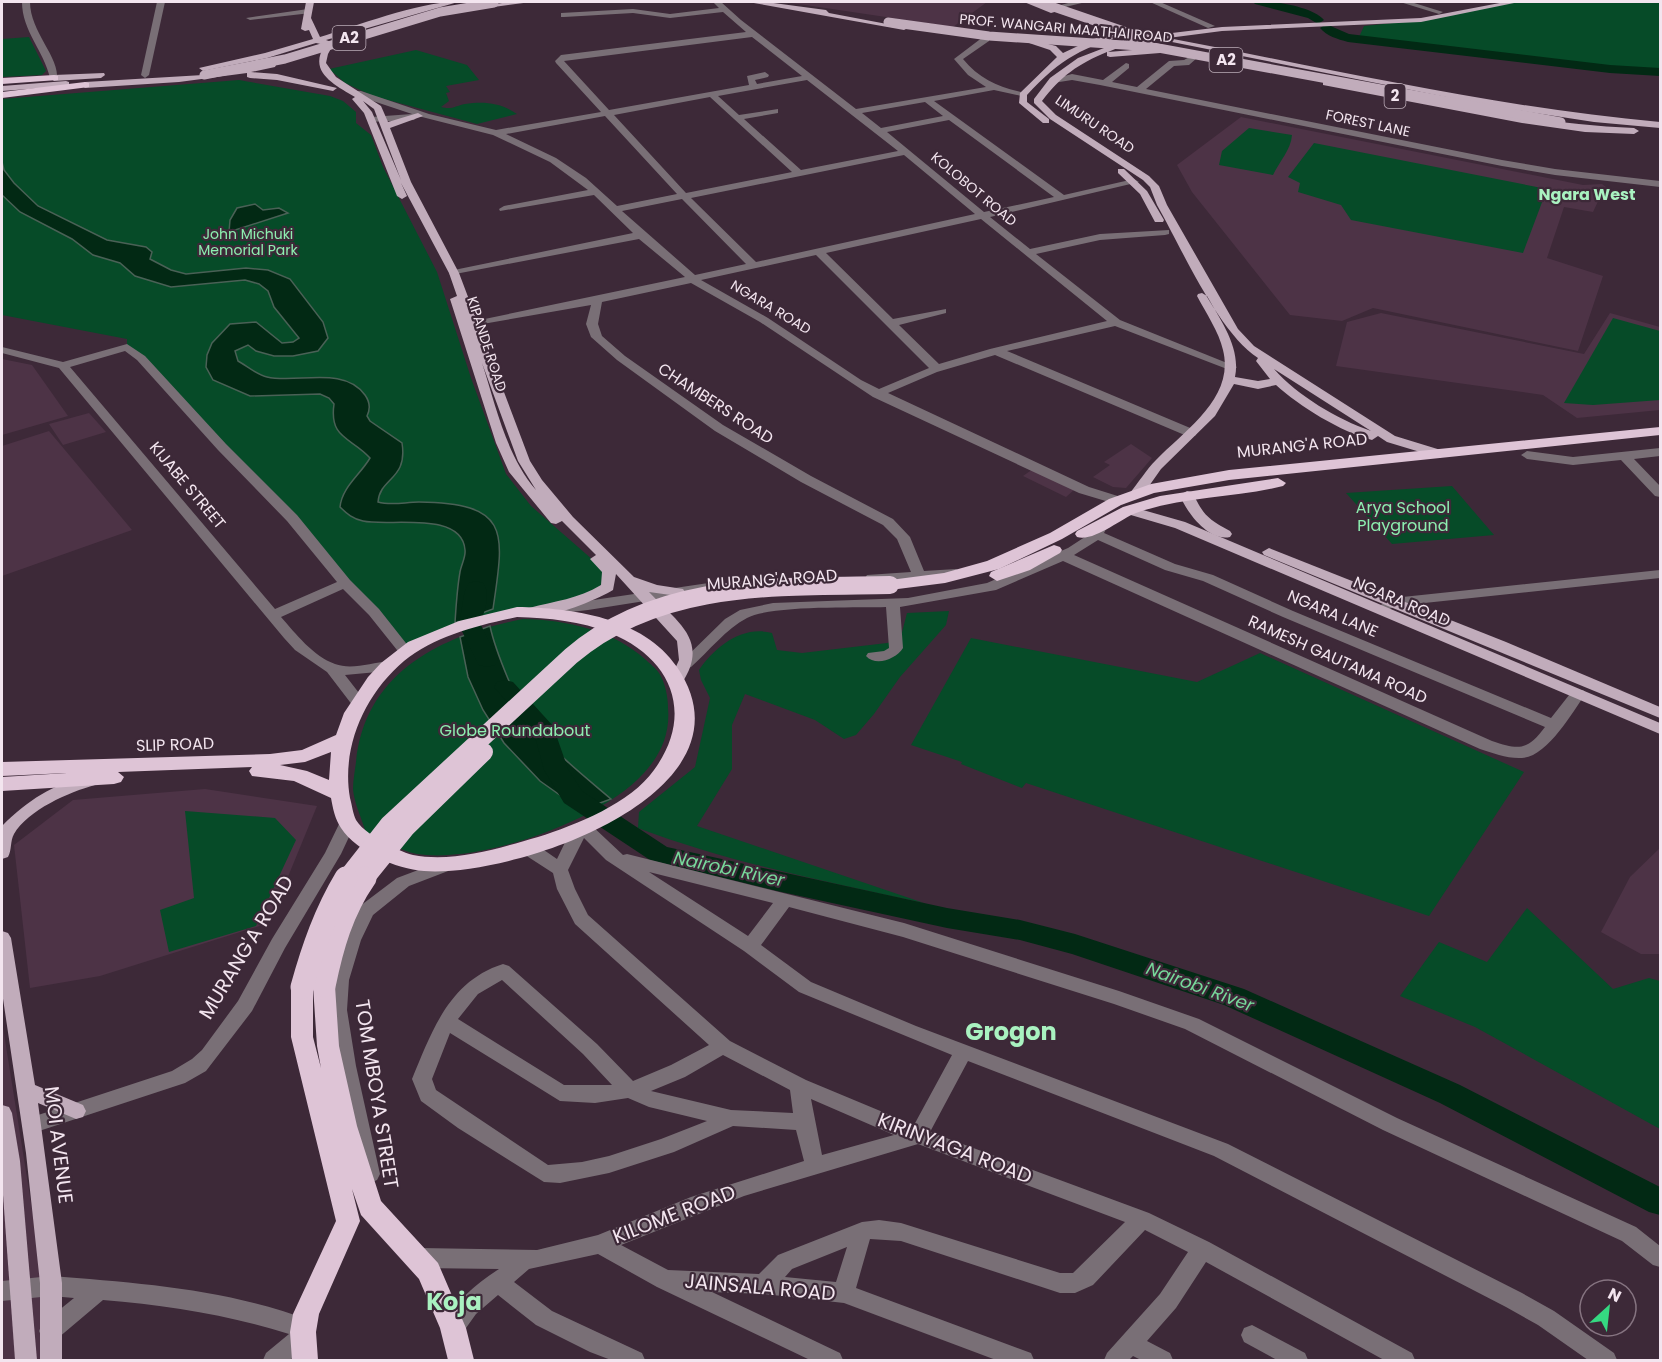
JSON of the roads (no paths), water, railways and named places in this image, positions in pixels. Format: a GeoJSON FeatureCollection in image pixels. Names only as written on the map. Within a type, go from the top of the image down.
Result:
{"type":"FeatureCollection","features":[{"type":"Feature","properties":{"kind":"highway"},"geometry":{"type":"LineString","coordinates":[[2,88],[54,78]]}},
{"type":"Feature","properties":{"kind":"highway"},"geometry":{"type":"LineString","coordinates":[[2,88],[85,86]]}},
{"type":"Feature","properties":{"kind":"highway","name":"MURANG'A ROAD"},"geometry":{"type":"LineString","coordinates":[[313,987],[327,966],[340,923],[352,896],[385,850],[471,765],[582,662],[610,640],[660,617],[710,605],[773,599],[895,594],[989,579],[1024,566],[1099,523],[1124,506],[1137,493],[1229,475],[1660,431]]}},
{"type":"Feature","properties":{"kind":"highway","name":"MURANG'A ROAD"},"geometry":{"type":"LineString","coordinates":[[1124,506],[1187,495],[1527,455],[1660,442]]}},
{"type":"Feature","properties":{"kind":"highway","name":"MURANG'A ROAD"},"geometry":{"type":"LineString","coordinates":[[895,594],[1018,555],[1099,523]]}},
{"type":"Feature","properties":{"kind":"highway"},"geometry":{"type":"LineString","coordinates":[[531,612],[583,620],[629,635],[667,664],[686,702],[686,721],[682,741],[658,779],[629,804],[584,828],[525,847],[450,864],[421,864],[398,859],[365,840],[348,822],[339,794],[337,767],[343,739],[358,702],[388,666],[406,652],[457,627],[498,615],[531,612]]}},
{"type":"Feature","properties":{"kind":"highway","name":"SLIP ROAD"},"geometry":{"type":"LineString","coordinates":[[3,774],[290,758],[320,750],[343,739]]}},
{"type":"Feature","properties":{"kind":"highway","name":"SLIP ROAD"},"geometry":{"type":"LineString","coordinates":[[3,774],[98,778],[290,772],[306,777],[339,794]]}},
{"type":"Feature","properties":{"kind":"highway"},"geometry":{"type":"LineString","coordinates":[[304,1342],[309,1305],[320,1279],[343,1239],[348,1221],[302,1037],[313,987]]}},
{"type":"Feature","properties":{"kind":"highway"},"geometry":{"type":"LineString","coordinates":[[313,987],[345,1126],[374,1212],[422,1262],[435,1282],[453,1328],[461,1360]]}},
{"type":"Feature","properties":{"kind":"main road"},"geometry":{"type":"LineString","coordinates":[[310,2],[318,42]]}},
{"type":"Feature","properties":{"kind":"main road"},"geometry":{"type":"LineString","coordinates":[[54,78],[145,74],[232,64],[318,42],[356,27],[446,2],[454,2]]}},
{"type":"Feature","properties":{"kind":"main road","name":"A2"},"geometry":{"type":"LineString","coordinates":[[2,88],[145,74],[201,73],[270,59],[405,15],[477,2]]}},
{"type":"Feature","properties":{"kind":"main road","name":"A2"},"geometry":{"type":"LineString","coordinates":[[2,88],[127,80],[251,67],[422,14],[508,2]]}},
{"type":"Feature","properties":{"kind":"main road"},"geometry":{"type":"LineString","coordinates":[[232,75],[311,54],[427,16],[527,2]]}},
{"type":"Feature","properties":{"kind":"main road","name":"PROF. WANGARI MAATHAI ROAD"},"geometry":{"type":"LineString","coordinates":[[752,2],[989,36],[1153,47],[1563,120],[1634,131],[1658,128]]}},
{"type":"Feature","properties":{"kind":"main road"},"geometry":{"type":"LineString","coordinates":[[832,13],[1006,35],[1078,38],[1095,36],[1101,31],[1093,25],[1028,2]]}},
{"type":"Feature","properties":{"kind":"main road","name":"PROF. WANGARI MAATHAI ROAD"},"geometry":{"type":"LineString","coordinates":[[1040,2],[1166,44],[1563,120],[1658,128]]}},
{"type":"Feature","properties":{"kind":"main road"},"geometry":{"type":"LineString","coordinates":[[1047,2],[1151,36],[1257,59],[1529,110],[1658,128]]}},
{"type":"Feature","properties":{"kind":"main road"},"geometry":{"type":"LineString","coordinates":[[1023,96],[1062,57],[1084,45],[1106,37],[1134,31],[1379,19],[1439,12],[1490,2]]}},
{"type":"Feature","properties":{"kind":"main road","name":"LIMURU ROAD"},"geometry":{"type":"LineString","coordinates":[[1440,454],[1391,439],[1257,353],[1234,331],[1224,315],[1162,205],[1154,186],[1129,165],[1039,105],[1038,97],[1053,80],[1069,74],[1081,60],[1130,40],[1222,29],[1421,20],[1515,2]]}},
{"type":"Feature","properties":{"kind":"main road","name":"2"},"geometry":{"type":"LineString","coordinates":[[817,11],[826,15],[986,39],[1157,51],[1521,120],[1585,129],[1634,131]]}},
{"type":"Feature","properties":{"kind":"main road"},"geometry":{"type":"LineString","coordinates":[[311,54],[297,50],[306,41],[305,30],[312,20]]}},
{"type":"Feature","properties":{"kind":"main road"},"geometry":{"type":"LineString","coordinates":[[332,26],[356,27]]}},
{"type":"Feature","properties":{"kind":"main road"},"geometry":{"type":"LineString","coordinates":[[1222,29],[1205,33],[1201,39],[1213,48],[1257,59]]}},
{"type":"Feature","properties":{"kind":"main road"},"geometry":{"type":"LineString","coordinates":[[1032,41],[1053,48],[1062,57]]}},
{"type":"Feature","properties":{"kind":"main road"},"geometry":{"type":"LineString","coordinates":[[318,42],[330,44],[327,49]]}},
{"type":"Feature","properties":{"kind":"main road","name":"KIPANDE ROAD"},"geometry":{"type":"LineString","coordinates":[[327,49],[322,56],[322,63],[327,73],[346,88],[373,102],[408,210],[441,264],[453,291],[502,443],[514,469],[537,501],[609,571],[608,587],[550,610]]}},
{"type":"Feature","properties":{"kind":"main road"},"geometry":{"type":"LineString","coordinates":[[1081,60],[1113,53],[1157,51]]}},
{"type":"Feature","properties":{"kind":"main road","name":"KIPANDE ROAD"},"geometry":{"type":"LineString","coordinates":[[311,54],[320,77],[333,88],[364,105],[380,121],[406,182],[454,273],[530,473],[540,489],[558,509],[647,597],[686,645],[686,663]]}},
{"type":"Feature","properties":{"kind":"main road"},"geometry":{"type":"LineString","coordinates":[[85,86],[232,75],[277,77],[333,88]]}},
{"type":"Feature","properties":{"kind":"main road"},"geometry":{"type":"LineString","coordinates":[[127,80],[169,81]]}},
{"type":"Feature","properties":{"kind":"main road","name":"LIMURU ROAD"},"geometry":{"type":"LineString","coordinates":[[1023,96],[1023,103],[1032,112],[1113,165],[1134,182],[1148,200],[1212,315],[1229,351],[1230,373]]}},
{"type":"Feature","properties":{"kind":"main road"},"geometry":{"type":"LineString","coordinates":[[380,121],[422,116]]}},
{"type":"Feature","properties":{"kind":"main road"},"geometry":{"type":"LineString","coordinates":[[1257,353],[1276,381],[1297,396],[1361,432],[1391,439]]}},
{"type":"Feature","properties":{"kind":"main road"},"geometry":{"type":"LineString","coordinates":[[1137,493],[1158,465],[1221,400],[1230,373],[1258,386],[1276,381]]}},
{"type":"Feature","properties":{"kind":"main road","name":"NGARA ROAD"},"geometry":{"type":"LineString","coordinates":[[1187,495],[1194,514],[1203,523],[1224,534],[1501,645],[1660,713]]}},
{"type":"Feature","properties":{"kind":"main road","name":"NGARA ROAD"},"geometry":{"type":"LineString","coordinates":[[1124,506],[1180,525],[1660,729]]}},
{"type":"Feature","properties":{"kind":"main road","name":"KIPANDE ROAD"},"geometry":{"type":"LineString","coordinates":[[629,579],[654,589],[678,592]]}},
{"type":"Feature","properties":{"kind":"main road","name":"MURANG'A ROAD"},"geometry":{"type":"LineString","coordinates":[[531,612],[550,610]]}},
{"type":"Feature","properties":{"kind":"main road"},"geometry":{"type":"LineString","coordinates":[[677,680],[686,663]]}},
{"type":"Feature","properties":{"kind":"main road","name":"SLIP ROAD"},"geometry":{"type":"LineString","coordinates":[[2,853],[3,831],[30,808],[64,788],[98,778]]}},
{"type":"Feature","properties":{"kind":"main road","name":"MOI AVENUE"},"geometry":{"type":"LineString","coordinates":[[2,938],[33,1125],[51,1286],[51,1360]]}},
{"type":"Feature","properties":{"kind":"main road"},"geometry":{"type":"LineString","coordinates":[[27,1090],[76,1111]]}},
{"type":"Feature","properties":{"kind":"main road"},"geometry":{"type":"LineString","coordinates":[[2,1113],[10,1161],[6,1192],[10,1291],[26,1360]]}},
{"type":"Feature","properties":{"kind":"street"},"geometry":{"type":"LineString","coordinates":[[26,2],[25,15],[52,64],[54,78]]}},
{"type":"Feature","properties":{"kind":"street"},"geometry":{"type":"LineString","coordinates":[[145,74],[161,2]]}},
{"type":"Feature","properties":{"kind":"street","name":"KOLOBOT ROAD"},"geometry":{"type":"LineString","coordinates":[[717,2],[724,10],[855,111],[1116,322],[1230,373]]}},
{"type":"Feature","properties":{"kind":"street"},"geometry":{"type":"LineString","coordinates":[[1061,6],[1082,2]]}},
{"type":"Feature","properties":{"kind":"street"},"geometry":{"type":"LineString","coordinates":[[1154,2],[1211,26]]}},
{"type":"Feature","properties":{"kind":"street"},"geometry":{"type":"LineString","coordinates":[[1404,2],[1439,12]]}},
{"type":"Feature","properties":{"kind":"street"},"geometry":{"type":"LineString","coordinates":[[564,15],[633,11],[670,16],[724,10]]}},
{"type":"Feature","properties":{"kind":"street"},"geometry":{"type":"LineString","coordinates":[[250,18],[312,20]]}},
{"type":"Feature","properties":{"kind":"street"},"geometry":{"type":"LineString","coordinates":[[752,264],[684,196],[560,63],[559,59],[629,48],[754,34]]}},
{"type":"Feature","properties":{"kind":"street"},"geometry":{"type":"LineString","coordinates":[[986,39],[958,59],[963,66],[993,88],[1023,96]]}},
{"type":"Feature","properties":{"kind":"street"},"geometry":{"type":"LineString","coordinates":[[1139,90],[1172,63],[1186,63],[1193,58]]}},
{"type":"Feature","properties":{"kind":"street"},"geometry":{"type":"LineString","coordinates":[[1105,83],[1126,66]]}},
{"type":"Feature","properties":{"kind":"street","name":"FOREST LANE"},"geometry":{"type":"LineString","coordinates":[[1069,74],[1512,165],[1660,184]]}},
{"type":"Feature","properties":{"kind":"street"},"geometry":{"type":"LineString","coordinates":[[754,88],[750,78],[765,75]]}},
{"type":"Feature","properties":{"kind":"street"},"geometry":{"type":"LineString","coordinates":[[496,133],[809,77]]}},
{"type":"Feature","properties":{"kind":"street"},"geometry":{"type":"LineString","coordinates":[[855,111],[993,88]]}},
{"type":"Feature","properties":{"kind":"street","name":"NGARA ROAD"},"geometry":{"type":"LineString","coordinates":[[358,93],[398,112],[496,133],[520,142],[569,169],[691,277],[764,320],[857,383],[1084,490],[1124,506]]}},
{"type":"Feature","properties":{"kind":"street"},"geometry":{"type":"LineString","coordinates":[[712,95],[799,173]]}},
{"type":"Feature","properties":{"kind":"street"},"geometry":{"type":"LineString","coordinates":[[926,99],[1062,198]]}},
{"type":"Feature","properties":{"kind":"street"},"geometry":{"type":"LineString","coordinates":[[736,118],[775,111]]}},
{"type":"Feature","properties":{"kind":"street","name":"NGARA ROAD"},"geometry":{"type":"LineString","coordinates":[[380,121],[398,112]]}},
{"type":"Feature","properties":{"kind":"street"},"geometry":{"type":"LineString","coordinates":[[880,131],[951,117]]}},
{"type":"Feature","properties":{"kind":"street"},"geometry":{"type":"LineString","coordinates":[[614,210],[906,152]]}},
{"type":"Feature","properties":{"kind":"street"},"geometry":{"type":"LineString","coordinates":[[597,300],[691,277],[1134,182]]}},
{"type":"Feature","properties":{"kind":"street"},"geometry":{"type":"LineString","coordinates":[[504,209],[596,192]]}},
{"type":"Feature","properties":{"kind":"street"},"geometry":{"type":"LineString","coordinates":[[1028,253],[1100,237],[1166,232]]}},
{"type":"Feature","properties":{"kind":"street"},"geometry":{"type":"LineString","coordinates":[[454,273],[641,235]]}},
{"type":"Feature","properties":{"kind":"street"},"geometry":{"type":"LineString","coordinates":[[818,251],[937,369]]}},
{"type":"Feature","properties":{"kind":"street","name":"KIPANDE ROAD"},"geometry":{"type":"LineString","coordinates":[[475,324],[597,300]]}},
{"type":"Feature","properties":{"kind":"street","name":"CHAMBERS ROAD"},"geometry":{"type":"LineString","coordinates":[[597,300],[592,324],[597,337],[621,358],[719,428],[806,479],[888,522],[903,537],[919,575]]}},
{"type":"Feature","properties":{"kind":"street"},"geometry":{"type":"LineString","coordinates":[[891,323],[942,311]]}},
{"type":"Feature","properties":{"kind":"street"},"geometry":{"type":"LineString","coordinates":[[877,394],[904,380],[937,369],[1116,322]]}},
{"type":"Feature","properties":{"kind":"street"},"geometry":{"type":"LineString","coordinates":[[2,350],[40,358],[63,366],[127,347],[141,358],[222,447],[292,518],[406,652]]}},
{"type":"Feature","properties":{"kind":"street"},"geometry":{"type":"LineString","coordinates":[[999,352],[1191,433]]}},
{"type":"Feature","properties":{"kind":"street","name":"KIJABE STREET"},"geometry":{"type":"LineString","coordinates":[[63,366],[300,647],[332,669],[358,702]]}},
{"type":"Feature","properties":{"kind":"street","name":"MURANG'A ROAD"},"geometry":{"type":"LineString","coordinates":[[1527,455],[1573,461],[1660,452]]}},
{"type":"Feature","properties":{"kind":"street"},"geometry":{"type":"LineString","coordinates":[[1623,456],[1660,493]]}},
{"type":"Feature","properties":{"kind":"street"},"geometry":{"type":"LineString","coordinates":[[1084,490],[1099,523]]}},
{"type":"Feature","properties":{"kind":"street","name":"MURANG'A ROAD"},"geometry":{"type":"LineString","coordinates":[[686,663],[730,621],[745,613],[773,607],[895,594],[934,599],[991,587],[1064,556],[1099,523]]}},
{"type":"Feature","properties":{"kind":"street","name":"NGARA LANE"},"geometry":{"type":"LineString","coordinates":[[1099,523],[1170,567],[1208,578],[1288,614],[1554,725]]}},
{"type":"Feature","properties":{"kind":"street","name":"RAMESH GAUTAMA ROAD"},"geometry":{"type":"LineString","coordinates":[[1064,556],[1486,745],[1508,752],[1525,753],[1537,749],[1578,693]]}},
{"type":"Feature","properties":{"kind":"street","name":"MURANG'A ROAD"},"geometry":{"type":"LineString","coordinates":[[550,610],[728,584],[966,573]]}},
{"type":"Feature","properties":{"kind":"street"},"geometry":{"type":"LineString","coordinates":[[1379,610],[1393,602],[1660,574]]}},
{"type":"Feature","properties":{"kind":"street"},"geometry":{"type":"LineString","coordinates":[[273,615],[345,583]]}},
{"type":"Feature","properties":{"kind":"street"},"geometry":{"type":"LineString","coordinates":[[873,656],[886,656],[894,652],[896,648],[895,594]]}},
{"type":"Feature","properties":{"kind":"street"},"geometry":{"type":"LineString","coordinates":[[332,669],[353,671],[388,666]]}},
{"type":"Feature","properties":{"kind":"street","name":"MURANG'A ROAD"},"geometry":{"type":"LineString","coordinates":[[33,1125],[178,1077],[204,1060],[245,1006],[278,944],[333,854],[348,822]]}},
{"type":"Feature","properties":{"kind":"street"},"geometry":{"type":"LineString","coordinates":[[525,847],[560,870],[584,828],[612,856],[750,946],[805,987],[963,1052],[1230,1154],[1514,1300],[1545,1318],[1606,1360]]}},
{"type":"Feature","properties":{"kind":"street"},"geometry":{"type":"LineString","coordinates":[[612,856],[904,930],[1119,998],[1192,1024],[1390,1124],[1629,1234],[1660,1258]]}},
{"type":"Feature","properties":{"kind":"street","name":"TOM MBOYA STREET"},"geometry":{"type":"LineString","coordinates":[[374,1212],[369,1166],[346,1066],[338,1010],[340,980],[352,940],[366,910],[403,882],[450,864]]}},
{"type":"Feature","properties":{"kind":"street","name":"KIRINYAGA ROAD"},"geometry":{"type":"LineString","coordinates":[[560,870],[566,889],[581,919],[604,942],[723,1046],[799,1086],[918,1136],[1142,1219],[1202,1249],[1404,1360]]}},
{"type":"Feature","properties":{"kind":"street"},"geometry":{"type":"LineString","coordinates":[[750,946],[786,899]]}},
{"type":"Feature","properties":{"kind":"street"},"geometry":{"type":"LineString","coordinates":[[731,1118],[711,1130],[614,1163],[554,1176],[544,1173],[428,1095],[422,1079],[446,1021],[472,989],[503,971],[590,1049],[629,1090],[648,1099],[731,1118],[804,1122]]}},
{"type":"Feature","properties":{"kind":"street"},"geometry":{"type":"LineString","coordinates":[[446,1021],[560,1093],[578,1095],[629,1090],[687,1067],[723,1046]]}},
{"type":"Feature","properties":{"kind":"street"},"geometry":{"type":"LineString","coordinates":[[918,1136],[963,1052]]}},
{"type":"Feature","properties":{"kind":"street"},"geometry":{"type":"LineString","coordinates":[[799,1086],[804,1122],[815,1166]]}},
{"type":"Feature","properties":{"kind":"street","name":"KILOME ROAD"},"geometry":{"type":"LineString","coordinates":[[453,1328],[468,1307],[498,1280],[524,1261],[537,1260],[600,1244],[691,1206],[918,1136]]}},
{"type":"Feature","properties":{"kind":"street"},"geometry":{"type":"LineString","coordinates":[[764,1284],[785,1262],[862,1231],[879,1228],[901,1232],[1054,1281],[1071,1284],[1081,1281],[1090,1273],[1142,1219]]}},
{"type":"Feature","properties":{"kind":"street"},"geometry":{"type":"LineString","coordinates":[[844,1293],[862,1231]]}},
{"type":"Feature","properties":{"kind":"street"},"geometry":{"type":"LineString","coordinates":[[600,1244],[665,1280],[832,1360]]}},
{"type":"Feature","properties":{"kind":"street"},"geometry":{"type":"LineString","coordinates":[[1115,1360],[1168,1301],[1202,1249]]}},
{"type":"Feature","properties":{"kind":"street"},"geometry":{"type":"LineString","coordinates":[[422,1262],[524,1261]]}},
{"type":"Feature","properties":{"kind":"street"},"geometry":{"type":"LineString","coordinates":[[498,1280],[514,1296],[567,1330],[598,1346],[634,1360]]}},
{"type":"Feature","properties":{"kind":"street","name":"JAINSALA ROAD"},"geometry":{"type":"LineString","coordinates":[[665,1280],[764,1284],[844,1293],[1023,1360]]}},
{"type":"Feature","properties":{"kind":"street"},"geometry":{"type":"LineString","coordinates":[[10,1291],[51,1286],[152,1294],[241,1309],[304,1342]]}},
{"type":"Feature","properties":{"kind":"street"},"geometry":{"type":"LineString","coordinates":[[50,1331],[99,1290]]}},
{"type":"Feature","properties":{"kind":"street"},"geometry":{"type":"LineString","coordinates":[[1252,1335],[1297,1360]]}},
{"type":"Feature","properties":{"kind":"street"},"geometry":{"type":"LineString","coordinates":[[274,1360],[304,1342]]}},
{"type":"Feature","properties":{"kind":"street"},"geometry":{"type":"LineString","coordinates":[[1131,1344],[1162,1360]]}},
{"type":"Feature","properties":{"kind":"waterway"},"geometry":{"type":"LineString","coordinates":[[1259,2],[1312,15],[1318,20]]}},
{"type":"Feature","properties":{"kind":"waterway"},"geometry":{"type":"LineString","coordinates":[[1326,28],[1348,38],[1610,69],[1660,72]]}},
{"type":"Feature","properties":{"kind":"waterway","name":"Nairobi River"},"geometry":{"type":"LineString","coordinates":[[476,587],[474,612],[469,623],[487,660]]}},
{"type":"Feature","properties":{"kind":"waterway","name":"Nairobi River"},"geometry":{"type":"LineString","coordinates":[[505,687],[545,731],[556,770],[573,797],[659,854],[947,918],[1020,930],[1075,944],[1234,997],[1450,1094],[1660,1202]]}},
{"type":"Feature","properties":{"kind":"district","name":"Ngara West"},"geometry":{"type":"Point","coordinates":[1587,194]}},
{"type":"Feature","properties":{"kind":"district","name":"Grogon"},"geometry":{"type":"Point","coordinates":[1011,1032]}},
{"type":"Feature","properties":{"kind":"district","name":"Koja"},"geometry":{"type":"Point","coordinates":[454,1302]}},
{"type":"Feature","properties":{"kind":"park label","name":"John Michuki Memorial Park"},"geometry":{"type":"Point","coordinates":[248,242]}},
{"type":"Feature","properties":{"kind":"park label","name":"Arya School Playground"},"geometry":{"type":"Point","coordinates":[1403,516]}},
{"type":"Feature","properties":{"kind":"park label","name":"Globe Roundabout"},"geometry":{"type":"Point","coordinates":[515,730]}}]}
